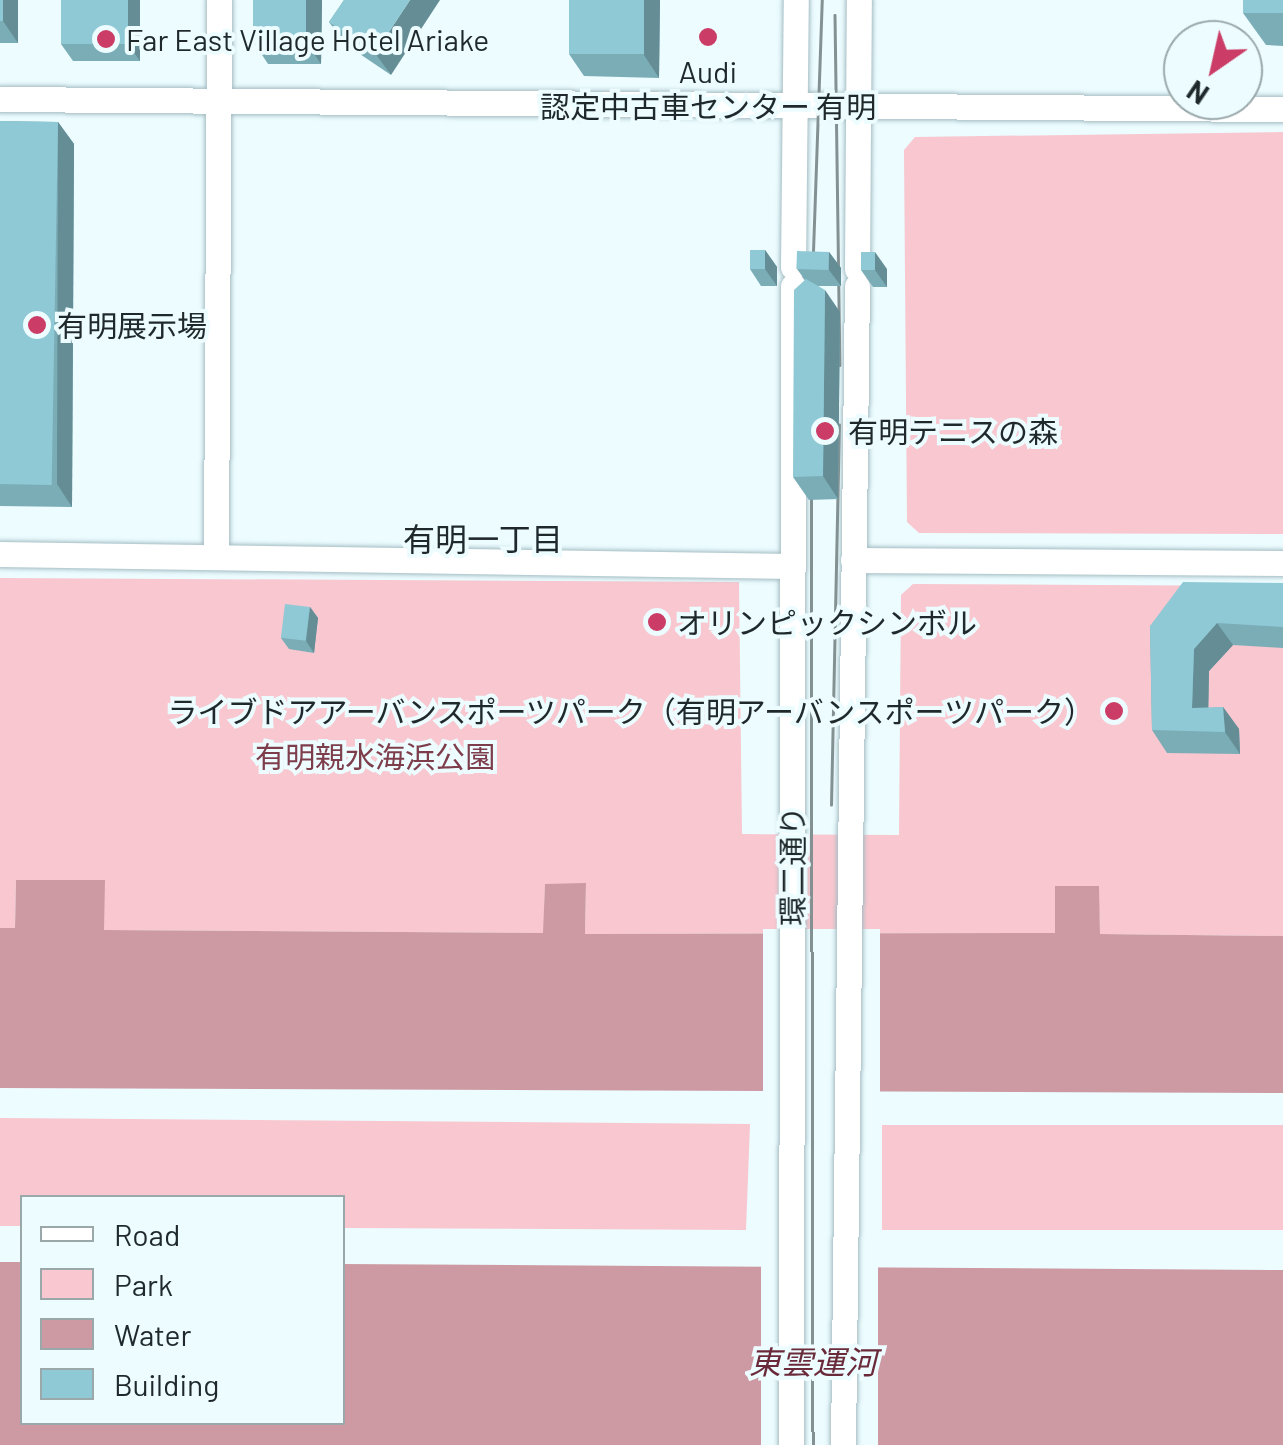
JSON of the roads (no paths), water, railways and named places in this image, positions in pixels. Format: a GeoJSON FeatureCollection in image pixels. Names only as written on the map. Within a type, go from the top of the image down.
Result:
{"type":"FeatureCollection","features":[{"type":"Feature","properties":{"kind":"street"},"geometry":{"type":"LineString","coordinates":[[216,554],[219,0]]}},
{"type":"Feature","properties":{"kind":"street","name":"環二通り"},"geometry":{"type":"LineString","coordinates":[[791,1445],[796,0]]}},
{"type":"Feature","properties":{"kind":"street","name":"環二通り"},"geometry":{"type":"LineString","coordinates":[[843,1445],[859,0]]}},
{"type":"Feature","properties":{"kind":"street"},"geometry":{"type":"LineString","coordinates":[[0,99],[1283,108]]}},
{"type":"Feature","properties":{"kind":"street"},"geometry":{"type":"LineString","coordinates":[[0,554],[216,554],[792,566]]}},
{"type":"Feature","properties":{"kind":"street"},"geometry":{"type":"LineString","coordinates":[[853,560],[1283,563]]}},
{"type":"Feature","properties":{"kind":"water"},"geometry":{"type":"Polygon","coordinates":[[[16,880],[105,880],[104,930],[543,933],[545,884],[586,883],[585,934],[1055,933],[1055,886],[1099,886],[1100,934],[1283,936],[1283,1093],[0,1088],[0,928],[15,928],[16,880]]]}},
{"type":"Feature","properties":{"kind":"water","name":"東雲運河"},"geometry":{"type":"Polygon","coordinates":[[[0,1262],[20,1262],[20,1425],[345,1425],[345,1264],[1283,1270],[1283,1445],[0,1445],[0,1262]]]}},
{"type":"Feature","properties":{"kind":"tram line"},"geometry":{"type":"LineString","coordinates":[[812,280],[822,0]]}},
{"type":"Feature","properties":{"kind":"tram line"},"geometry":{"type":"LineString","coordinates":[[835,15],[840,365]]}},
{"type":"Feature","properties":{"kind":"tram line"},"geometry":{"type":"LineString","coordinates":[[831,805],[839,425]]}},
{"type":"Feature","properties":{"kind":"tram line"},"geometry":{"type":"LineString","coordinates":[[811,470],[813,1445]]}},
{"type":"Feature","properties":{"kind":"place","name":"Audi 認定中古車センター 有明"},"geometry":{"type":"Point","coordinates":[708,37]}},
{"type":"Feature","properties":{"kind":"place","name":"Far East Village Hotel Ariake"},"geometry":{"type":"Point","coordinates":[106,39]}},
{"type":"Feature","properties":{"kind":"place","name":"有明展示場"},"geometry":{"type":"Point","coordinates":[37,325]}},
{"type":"Feature","properties":{"kind":"place","name":"有明テニスの森"},"geometry":{"type":"Point","coordinates":[825,431]}},
{"type":"Feature","properties":{"kind":"place","name":"オリンピックシンボル"},"geometry":{"type":"Point","coordinates":[657,622]}},
{"type":"Feature","properties":{"kind":"place","name":"ライブドアアーバンスポーツパーク（有明アーバンスポーツパーク）"},"geometry":{"type":"Point","coordinates":[1114,711]}},
{"type":"Feature","properties":{"kind":"district","name":"有明一丁目"},"geometry":{"type":"Point","coordinates":[483,538]}},
{"type":"Feature","properties":{"kind":"park label","name":"有明親水海浜公園"},"geometry":{"type":"Point","coordinates":[375,756]}}]}
